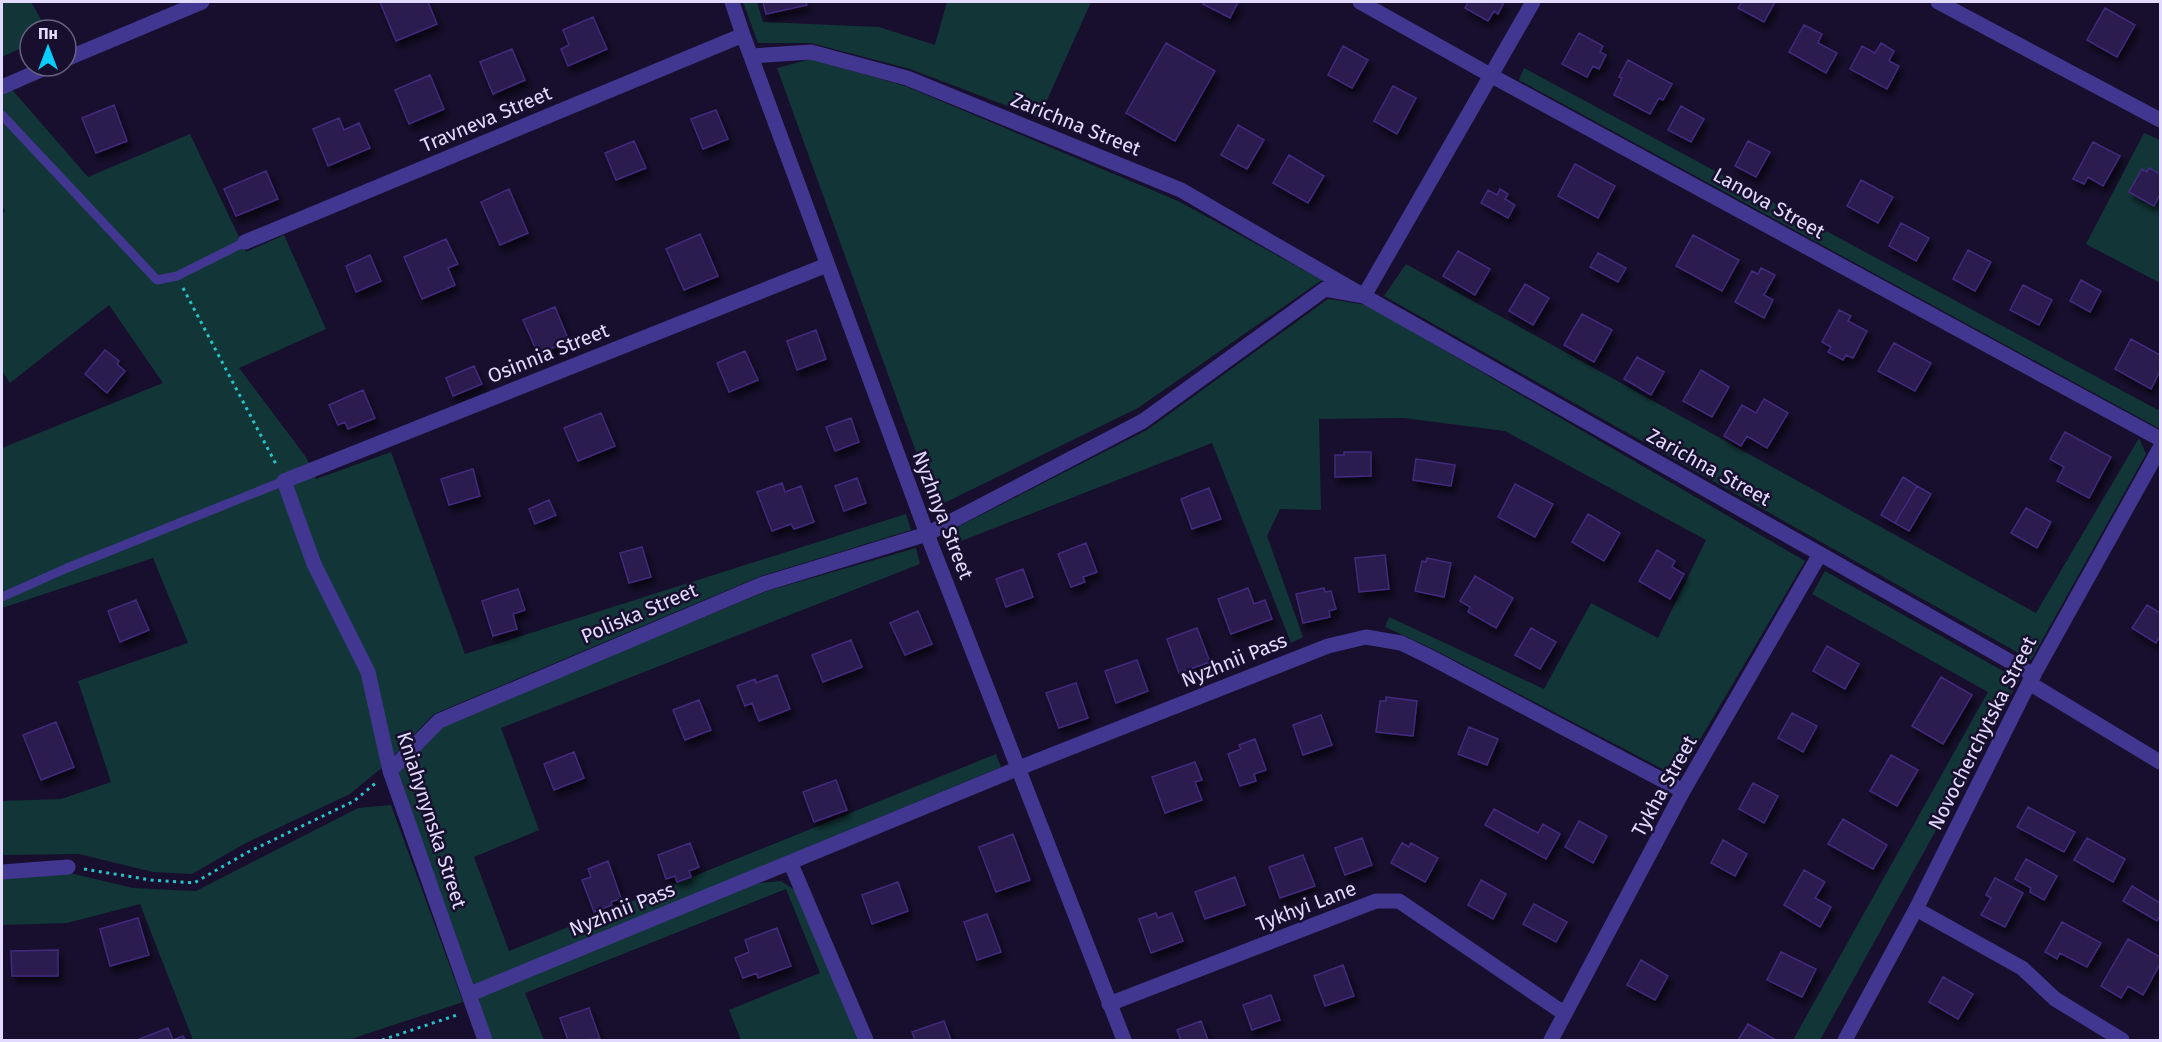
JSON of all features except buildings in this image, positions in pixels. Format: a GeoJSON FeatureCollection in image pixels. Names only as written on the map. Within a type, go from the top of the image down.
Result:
{"type":"FeatureCollection","features":[{"type":"Feature","properties":{"kind":"street"},"geometry":{"type":"LineString","coordinates":[[78,54],[202,2]]}},
{"type":"Feature","properties":{"kind":"street","name":"Nyzhnya Street"},"geometry":{"type":"LineString","coordinates":[[732,2],[927,534],[1124,1041]]}},
{"type":"Feature","properties":{"kind":"street","name":"Lanova Street"},"geometry":{"type":"LineString","coordinates":[[1360,2],[1492,76],[2160,438]]}},
{"type":"Feature","properties":{"kind":"street"},"geometry":{"type":"LineString","coordinates":[[1364,296],[1533,2]]}},
{"type":"Feature","properties":{"kind":"street"},"geometry":{"type":"LineString","coordinates":[[1938,2],[2160,120]]}},
{"type":"Feature","properties":{"kind":"street","name":"Travneva Street"},"geometry":{"type":"LineString","coordinates":[[245,242],[743,35]]}},
{"type":"Feature","properties":{"kind":"street","name":"Zarichna Street"},"geometry":{"type":"LineString","coordinates":[[752,56],[811,52],[907,78],[1181,190],[1820,554],[2031,679],[2160,762]]}},
{"type":"Feature","properties":{"kind":"street"},"geometry":{"type":"LineString","coordinates":[[2,87],[23,78]]}},
{"type":"Feature","properties":{"kind":"street","name":"Osinnia Street"},"geometry":{"type":"LineString","coordinates":[[284,481],[827,265]]}},
{"type":"Feature","properties":{"kind":"street","name":"Zarichna Street"},"geometry":{"type":"LineString","coordinates":[[927,534],[1143,421],[1325,289],[1364,296]]}},
{"type":"Feature","properties":{"kind":"street","name":"Novocherchytska Street"},"geometry":{"type":"LineString","coordinates":[[1845,1041],[1916,909],[2031,679],[2160,448]]}},
{"type":"Feature","properties":{"kind":"street","name":"Kniahynynska Street"},"geometry":{"type":"LineString","coordinates":[[284,481],[314,564],[368,672],[390,771],[485,1041]]}},
{"type":"Feature","properties":{"kind":"street","name":"Poliska Street"},"geometry":{"type":"LineString","coordinates":[[390,771],[439,721],[763,584],[927,534]]}},
{"type":"Feature","properties":{"kind":"street","name":"Tykha Street"},"geometry":{"type":"LineString","coordinates":[[1551,1041],[1683,791],[1820,554]]}},
{"type":"Feature","properties":{"kind":"street","name":"Nyzhnii Pass"},"geometry":{"type":"LineString","coordinates":[[470,994],[791,864],[1019,768],[1328,645],[1366,637],[1401,643],[1430,657],[1683,791]]}},
{"type":"Feature","properties":{"kind":"street"},"geometry":{"type":"LineString","coordinates":[[791,864],[866,1041]]}},
{"type":"Feature","properties":{"kind":"street"},"geometry":{"type":"LineString","coordinates":[[2,872],[68,867]]}},
{"type":"Feature","properties":{"kind":"street","name":"Tykhyi Lane"},"geometry":{"type":"LineString","coordinates":[[1109,1004],[1376,901],[1399,901],[1565,1014]]}},
{"type":"Feature","properties":{"kind":"street"},"geometry":{"type":"LineString","coordinates":[[1916,909],[2022,968],[2055,999],[2122,1041]]}},
{"type":"Feature","properties":{"kind":"lane"},"geometry":{"type":"LineString","coordinates":[[2,115],[157,280],[177,276],[245,242]]}},
{"type":"Feature","properties":{"kind":"lane"},"geometry":{"type":"LineString","coordinates":[[2,597],[67,568],[284,481]]}},
{"type":"Feature","properties":{"kind":"path"},"geometry":{"type":"LineString","coordinates":[[177,276],[284,481]]}},
{"type":"Feature","properties":{"kind":"path"},"geometry":{"type":"LineString","coordinates":[[68,867],[151,880],[194,883],[248,852],[354,801],[390,771]]}},
{"type":"Feature","properties":{"kind":"path"},"geometry":{"type":"LineString","coordinates":[[382,1041],[473,1010]]}},
{"type":"Feature","properties":{"kind":"green space"},"geometry":{"type":"Polygon","coordinates":[[[2,2],[31,2],[40,18],[18,18],[18,50],[2,57],[2,2]]]}},
{"type":"Feature","properties":{"kind":"green space"},"geometry":{"type":"Polygon","coordinates":[[[743,2],[757,2],[763,22],[879,27],[935,45],[947,2],[1091,2],[1039,118],[910,69],[811,43],[758,43],[743,2]]]}},
{"type":"Feature","properties":{"kind":"green space"},"geometry":{"type":"Polygon","coordinates":[[[811,59],[905,86],[1178,201],[1322,280],[1138,408],[936,507],[777,68],[811,59]]]}},
{"type":"Feature","properties":{"kind":"green space"},"geometry":{"type":"Polygon","coordinates":[[[1524,68],[2158,410],[2160,406],[2160,429],[1519,80],[1524,68]]]}},
{"type":"Feature","properties":{"kind":"green space"},"geometry":{"type":"Polygon","coordinates":[[[2,78],[88,177],[190,134],[246,252],[284,235],[326,329],[239,368],[306,457],[316,479],[391,452],[465,654],[906,514],[911,530],[761,576],[434,714],[384,766],[350,794],[244,844],[192,874],[153,872],[79,854],[2,855],[2,801],[61,799],[111,782],[78,681],[188,643],[153,558],[2,608],[2,448],[163,383],[109,305],[10,383],[2,371],[2,214],[5,211],[2,207],[2,78]]]}},
{"type":"Feature","properties":{"kind":"green space"},"geometry":{"type":"Polygon","coordinates":[[[2144,133],[2160,140],[2160,283],[2086,244],[2144,133]]]}},
{"type":"Feature","properties":{"kind":"green space"},"geometry":{"type":"Polygon","coordinates":[[[1406,264],[2036,613],[2139,438],[2146,454],[2031,660],[1384,296],[1406,264]]]}},
{"type":"Feature","properties":{"kind":"green space"},"geometry":{"type":"Polygon","coordinates":[[[1328,299],[1367,305],[1805,561],[1678,777],[1433,649],[1385,627],[1389,617],[1544,689],[1591,603],[1658,638],[1706,540],[1505,431],[1404,418],[1319,419],[1321,510],[1280,509],[1267,536],[1303,637],[1291,643],[1212,443],[946,547],[944,534],[1147,430],[1328,299]]]}},
{"type":"Feature","properties":{"kind":"green space"},"geometry":{"type":"Polygon","coordinates":[[[916,548],[920,564],[501,728],[539,830],[474,857],[509,951],[996,754],[1001,767],[474,986],[397,773],[442,726],[767,591],[916,548]]]}},
{"type":"Feature","properties":{"kind":"green space"},"geometry":{"type":"Polygon","coordinates":[[[1825,571],[2019,680],[1820,1040],[1793,1040],[1988,692],[1812,594],[1825,571]]]}},
{"type":"Feature","properties":{"kind":"green space"},"geometry":{"type":"Polygon","coordinates":[[[391,805],[463,1002],[348,1040],[193,1040],[140,904],[67,923],[2,925],[2,877],[66,872],[133,888],[196,891],[358,808],[391,805]]]}},
{"type":"Feature","properties":{"kind":"green space"},"geometry":{"type":"Polygon","coordinates":[[[781,881],[796,891],[858,1040],[741,1040],[729,1010],[820,973],[786,889],[525,993],[544,1040],[493,1040],[480,1009],[478,997],[759,883],[781,881]]]}}]}
